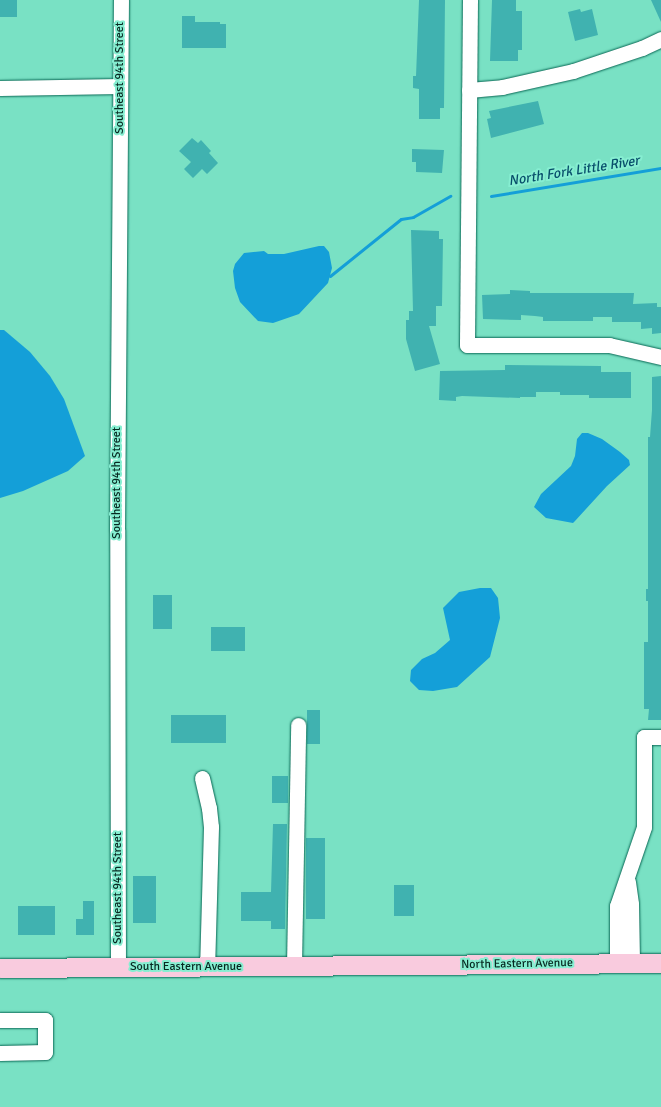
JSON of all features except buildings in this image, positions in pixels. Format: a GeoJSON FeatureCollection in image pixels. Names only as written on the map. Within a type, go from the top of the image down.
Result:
{"type":"FeatureCollection","features":[{"type":"Feature","properties":{"kind":"main road","name":"North Eastern Avenue"},"geometry":{"type":"LineString","coordinates":[[372,966],[661,963]]}},
{"type":"Feature","properties":{"kind":"main road","name":"South Eastern Avenue"},"geometry":{"type":"LineString","coordinates":[[0,968],[372,966]]}},
{"type":"Feature","properties":{"kind":"street","name":"Southeast 94th Street"},"geometry":{"type":"LineString","coordinates":[[118,967],[116,539],[121,0]]}},
{"type":"Feature","properties":{"kind":"street"},"geometry":{"type":"LineString","coordinates":[[470,0],[467,345],[608,344],[627,351],[661,357]]}},
{"type":"Feature","properties":{"kind":"street"},"geometry":{"type":"LineString","coordinates":[[469,90],[502,87],[573,71],[642,48],[661,39]]}},
{"type":"Feature","properties":{"kind":"street"},"geometry":{"type":"LineString","coordinates":[[0,88],[120,86]]}},
{"type":"Feature","properties":{"kind":"street"},"geometry":{"type":"LineString","coordinates":[[294,966],[298,725]]}},
{"type":"Feature","properties":{"kind":"street"},"geometry":{"type":"LineString","coordinates":[[624,963],[617,906],[628,880],[644,827],[644,737],[661,737]]}},
{"type":"Feature","properties":{"kind":"street"},"geometry":{"type":"LineString","coordinates":[[202,778],[211,827],[207,966]]}},
{"type":"Feature","properties":{"kind":"street"},"geometry":{"type":"LineString","coordinates":[[0,1020],[45,1020],[45,1052],[0,1053]]}},
{"type":"Feature","properties":{"kind":"water"},"geometry":{"type":"Polygon","coordinates":[[[324,246],[329,252],[332,268],[328,283],[299,314],[273,323],[258,321],[240,302],[235,288],[233,271],[235,264],[244,253],[264,251],[268,254],[284,254],[324,246]]]}},
{"type":"Feature","properties":{"kind":"water"},"geometry":{"type":"Polygon","coordinates":[[[0,330],[4,330],[30,352],[50,376],[64,399],[85,456],[68,471],[23,491],[0,498],[0,330]]]}},
{"type":"Feature","properties":{"kind":"water"},"geometry":{"type":"Polygon","coordinates":[[[582,433],[588,433],[602,439],[629,460],[630,465],[607,486],[573,523],[546,518],[534,507],[541,494],[571,466],[575,456],[577,439],[582,433]]]}},
{"type":"Feature","properties":{"kind":"water"},"geometry":{"type":"Polygon","coordinates":[[[491,588],[498,598],[500,618],[490,657],[457,687],[433,691],[419,690],[410,681],[411,670],[422,659],[435,653],[450,640],[443,608],[459,592],[491,588]]]}},
{"type":"Feature","properties":{"kind":"waterway","name":"North Fork Little River"},"geometry":{"type":"LineString","coordinates":[[491,196],[661,168]]}},
{"type":"Feature","properties":{"kind":"waterway","name":"North Fork Little River"},"geometry":{"type":"LineString","coordinates":[[330,276],[401,219],[413,217],[450,196]]}}]}
